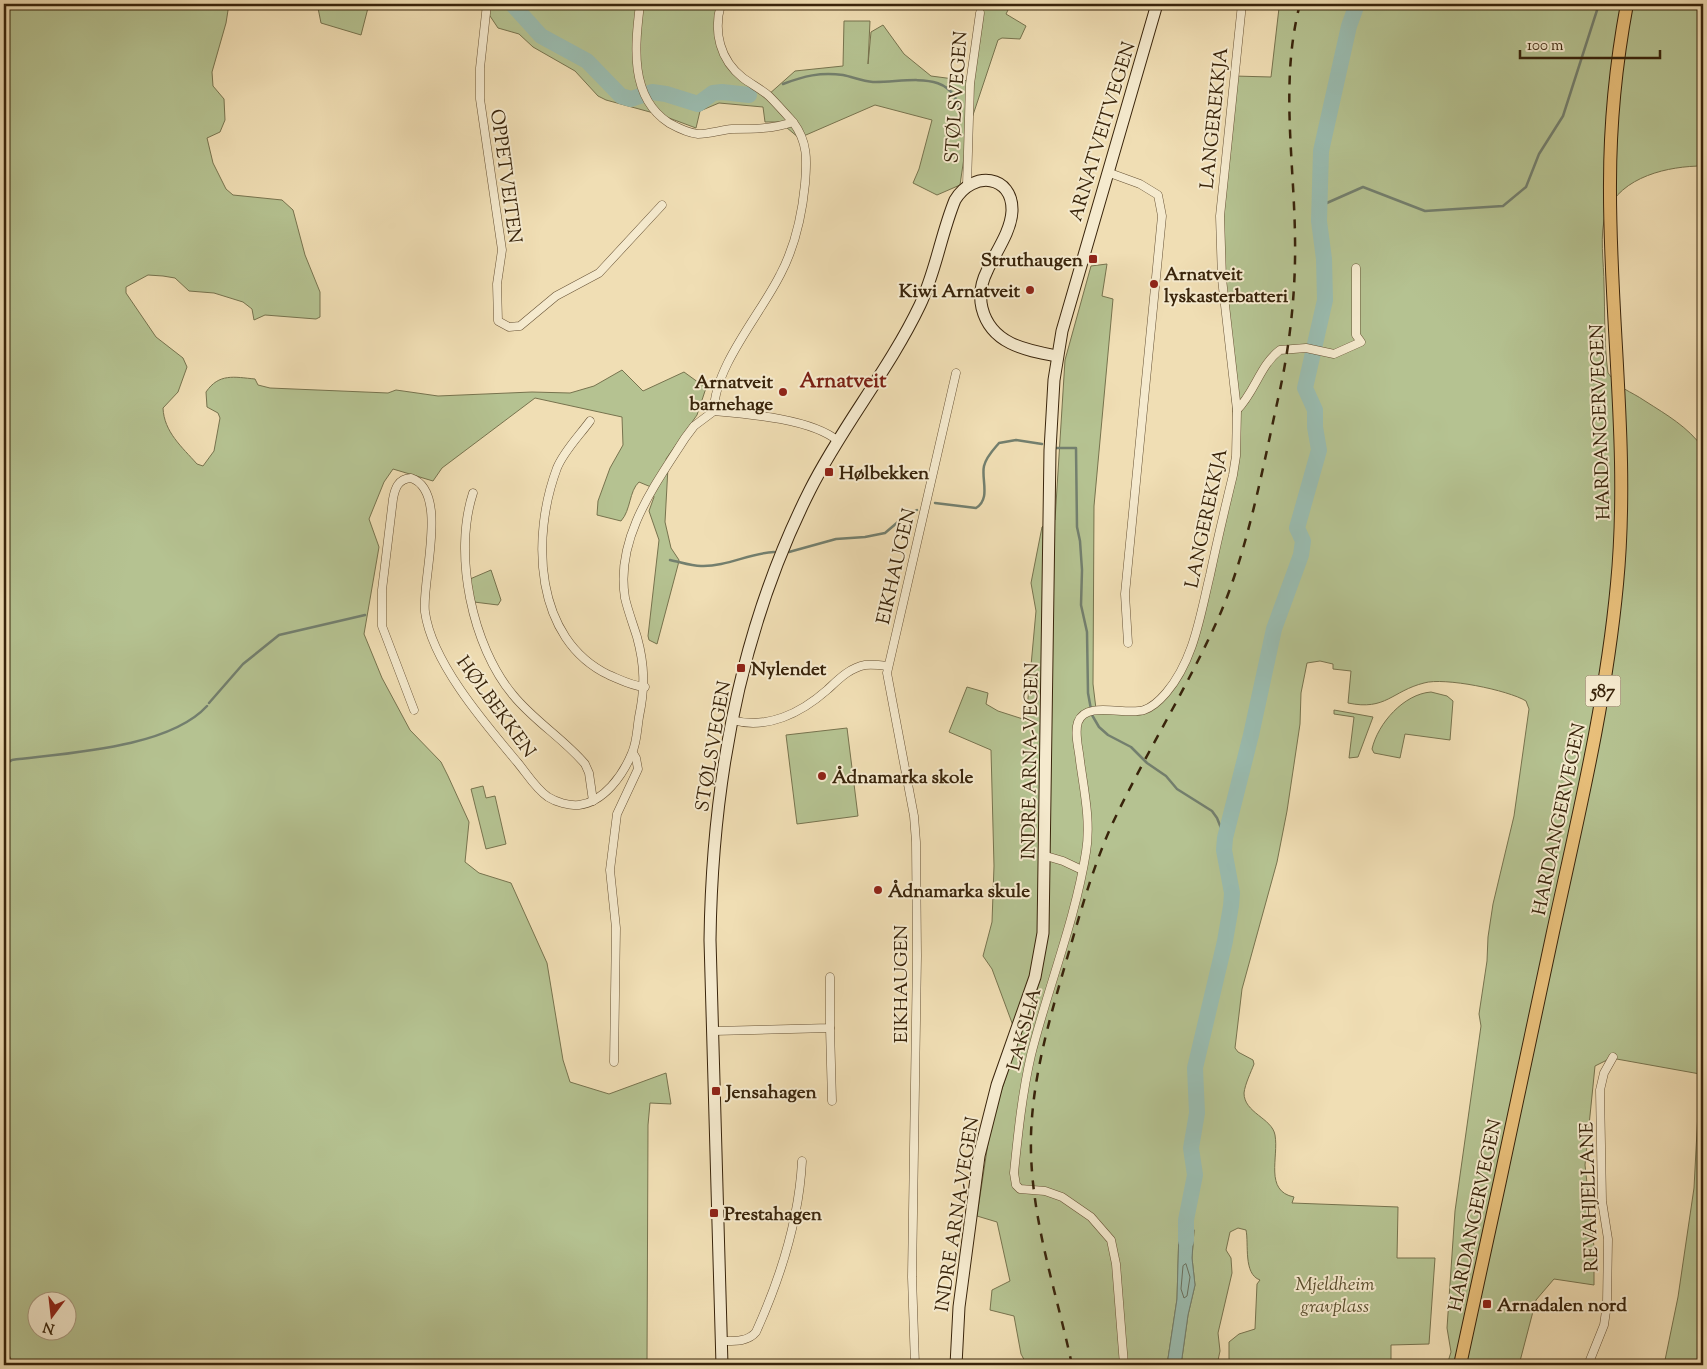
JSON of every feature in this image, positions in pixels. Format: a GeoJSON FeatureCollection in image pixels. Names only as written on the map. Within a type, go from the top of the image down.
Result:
{"type":"FeatureCollection","features":[{"type":"Feature","properties":{"kind":"main road","name":"HARDANGERVEGEN"},"geometry":{"type":"LineString","coordinates":[[1460,1365],[1585,786],[1612,630],[1620,544],[1622,465],[1610,219],[1610,151],[1617,62],[1627,4]]}},
{"type":"Feature","properties":{"kind":"street","name":"OPPETVEITEN"},"geometry":{"type":"LineString","coordinates":[[487,4],[480,68],[480,99],[502,250],[497,284],[498,321],[510,327],[520,326],[543,305],[599,273],[662,205]]}},
{"type":"Feature","properties":{"kind":"street"},"geometry":{"type":"LineString","coordinates":[[640,4],[636,50],[640,82],[650,105],[666,121],[676,128],[697,134],[766,128],[793,122]]}},
{"type":"Feature","properties":{"kind":"street"},"geometry":{"type":"LineString","coordinates":[[714,411],[716,391],[723,373],[780,276],[796,234],[803,200],[806,156],[804,139],[793,122],[768,95],[736,72],[724,55],[717,32],[721,4]]}},
{"type":"Feature","properties":{"kind":"street","name":"ARNATVEITVEGEN"},"geometry":{"type":"LineString","coordinates":[[1057,356],[1076,280],[1157,4]]}},
{"type":"Feature","properties":{"kind":"street","name":"LANGEREKKJA"},"geometry":{"type":"LineString","coordinates":[[1082,870],[1086,852],[1087,829],[1077,736],[1079,719],[1085,713],[1096,709],[1126,712],[1144,710],[1159,701],[1177,678],[1184,665],[1199,621],[1233,474],[1236,456],[1237,410],[1222,279],[1220,216],[1242,4]]}},
{"type":"Feature","properties":{"kind":"street","name":"STØLSVEGEN"},"geometry":{"type":"LineString","coordinates":[[967,184],[970,84],[980,13]]}},
{"type":"Feature","properties":{"kind":"street"},"geometry":{"type":"LineString","coordinates":[[1107,172],[1140,184],[1158,195],[1162,216],[1124,594],[1128,643]]}},
{"type":"Feature","properties":{"kind":"street","name":"STØLSVEGEN"},"geometry":{"type":"LineString","coordinates":[[722,1365],[710,940],[711,892],[722,777],[732,720],[753,634],[776,568],[810,490],[916,312],[934,270],[950,210],[960,191],[967,184],[982,180],[992,181],[1007,193],[1011,200],[1010,221],[1007,232],[982,282],[980,300],[986,320],[995,334],[1008,342],[1057,356]]}},
{"type":"Feature","properties":{"kind":"street"},"geometry":{"type":"LineString","coordinates":[[1237,410],[1244,403],[1275,354],[1287,348],[1306,348],[1334,354],[1361,342],[1356,335],[1356,268]]}},
{"type":"Feature","properties":{"kind":"street","name":"INDRE ARNA-VEGEN"},"geometry":{"type":"LineString","coordinates":[[956,1365],[958,1313],[979,1156],[997,1085],[1035,977],[1045,914],[1050,450],[1052,399],[1057,356]]}},
{"type":"Feature","properties":{"kind":"street","name":"EIKHAUGEN"},"geometry":{"type":"LineString","coordinates":[[914,1365],[912,1277],[918,956],[916,842],[913,808],[889,687],[888,666],[956,373]]}},
{"type":"Feature","properties":{"kind":"street"},"geometry":{"type":"LineString","coordinates":[[593,801],[610,788],[633,752],[645,687],[640,652],[629,614],[623,582],[631,532],[685,438],[694,426],[714,411],[810,426],[830,434],[838,441]]}},
{"type":"Feature","properties":{"kind":"street"},"geometry":{"type":"LineString","coordinates":[[590,421],[565,454],[555,477],[542,538],[546,588],[552,613],[560,630],[580,656],[595,668],[633,685],[645,687]]}},
{"type":"Feature","properties":{"kind":"street","name":"HØLBEKKEN"},"geometry":{"type":"LineString","coordinates":[[414,710],[384,634],[382,617],[382,590],[394,491],[402,480],[411,478],[420,484],[431,506],[432,531],[424,602],[431,633],[448,669],[488,725],[543,793],[566,804],[577,805],[593,801],[589,773],[585,764],[514,697],[481,636],[472,606],[465,556],[466,518],[473,493]]}},
{"type":"Feature","properties":{"kind":"street"},"geometry":{"type":"LineString","coordinates":[[732,720],[750,724],[800,712],[813,703],[844,674],[855,668],[864,665],[888,666]]}},
{"type":"Feature","properties":{"kind":"street"},"geometry":{"type":"LineString","coordinates":[[614,1062],[616,928],[610,870],[617,814],[638,769],[633,752]]}},
{"type":"Feature","properties":{"kind":"street"},"geometry":{"type":"LineString","coordinates":[[1046,856],[1063,861],[1082,870]]}},
{"type":"Feature","properties":{"kind":"street","name":"LAKSLIA"},"geometry":{"type":"LineString","coordinates":[[1082,870],[1074,911],[1039,1027],[1026,1082],[1014,1173],[1016,1186],[1053,1193],[1074,1204],[1100,1226],[1111,1240],[1116,1264],[1124,1365]]}},
{"type":"Feature","properties":{"kind":"street"},"geometry":{"type":"LineString","coordinates":[[830,977],[832,1101]]}},
{"type":"Feature","properties":{"kind":"street"},"geometry":{"type":"LineString","coordinates":[[714,1031],[830,1028]]}},
{"type":"Feature","properties":{"kind":"street","name":"REVAHJELLANE"},"geometry":{"type":"LineString","coordinates":[[1588,1365],[1606,1312],[1608,1240],[1602,1201],[1600,1090],[1604,1072],[1613,1057]]}},
{"type":"Feature","properties":{"kind":"street"},"geometry":{"type":"LineString","coordinates":[[722,1342],[752,1338],[756,1332],[791,1234],[800,1189],[802,1162]]}},
{"type":"Feature","properties":{"kind":"green space"},"geometry":{"type":"Polygon","coordinates":[[[4,4],[229,4],[226,23],[212,72],[213,86],[224,99],[225,120],[220,132],[207,138],[213,163],[226,189],[233,195],[282,200],[293,210],[305,255],[320,292],[320,317],[316,319],[265,315],[254,320],[252,309],[243,302],[214,293],[189,291],[175,278],[163,276],[148,275],[126,287],[126,293],[156,337],[183,358],[187,367],[178,392],[163,408],[164,417],[170,432],[197,464],[203,466],[214,451],[220,418],[218,413],[207,407],[206,392],[216,382],[227,378],[255,379],[258,385],[270,388],[388,393],[396,390],[438,396],[532,392],[570,393],[594,386],[622,370],[643,391],[684,372],[706,388],[697,415],[666,459],[668,467],[665,522],[671,548],[679,560],[657,644],[649,640],[648,636],[659,540],[649,511],[654,497],[651,487],[639,482],[633,490],[627,512],[621,521],[597,515],[598,501],[610,468],[623,445],[622,417],[535,398],[442,468],[433,481],[393,469],[384,482],[369,519],[379,547],[364,634],[382,678],[410,730],[441,762],[469,822],[465,862],[479,873],[511,883],[547,963],[563,1060],[570,1082],[609,1094],[666,1073],[671,1104],[650,1103],[648,1125],[647,1365],[14,1365],[8,1353],[4,1351],[4,4]]]}},
{"type":"Feature","properties":{"kind":"green space"},"geometry":{"type":"Polygon","coordinates":[[[307,4],[369,4],[361,35],[321,23],[318,8],[307,4]]]}},
{"type":"Feature","properties":{"kind":"green space"},"geometry":{"type":"Polygon","coordinates":[[[472,4],[721,4],[717,23],[729,64],[768,95],[795,71],[843,66],[844,21],[870,21],[868,64],[871,32],[883,25],[904,54],[931,76],[969,81],[980,4],[1011,4],[1006,14],[1026,26],[1020,39],[1002,38],[998,40],[968,130],[960,185],[937,195],[913,183],[919,169],[932,120],[875,105],[799,138],[780,122],[765,122],[763,107],[719,103],[700,111],[696,128],[598,96],[575,71],[533,47],[519,34],[498,28],[486,10],[472,4]]]}},
{"type":"Feature","properties":{"kind":"green space","name":"Mjeldheim gravplass"},"geometry":{"type":"Polygon","coordinates":[[[1258,4],[1703,4],[1703,166],[1661,171],[1634,182],[1613,200],[1606,213],[1602,239],[1605,340],[1608,373],[1621,386],[1677,422],[1703,448],[1703,1365],[1664,1365],[1678,1297],[1694,1188],[1700,1074],[1611,1058],[1595,1066],[1585,1165],[1594,1247],[1594,1285],[1554,1279],[1536,1300],[1519,1365],[1447,1365],[1451,1352],[1447,1328],[1455,1211],[1481,1026],[1479,1014],[1487,961],[1488,937],[1493,904],[1514,816],[1529,709],[1526,701],[1505,693],[1460,683],[1446,682],[1424,683],[1413,686],[1388,699],[1371,704],[1348,703],[1351,671],[1333,669],[1333,664],[1320,661],[1307,663],[1301,693],[1300,724],[1287,811],[1277,862],[1242,989],[1235,1048],[1238,1052],[1253,1060],[1254,1064],[1244,1093],[1245,1100],[1248,1106],[1273,1129],[1276,1144],[1276,1181],[1279,1188],[1285,1194],[1294,1197],[1292,1203],[1398,1207],[1397,1258],[1435,1258],[1429,1344],[1391,1345],[1391,1365],[1229,1365],[1229,1342],[1239,1334],[1255,1329],[1257,1284],[1260,1280],[1251,1272],[1249,1265],[1246,1230],[1238,1228],[1230,1232],[1226,1250],[1231,1258],[1232,1273],[1218,1333],[1220,1351],[1217,1365],[1181,1365],[1188,1315],[1195,1285],[1192,1258],[1194,1230],[1179,1230],[1177,1299],[1167,1365],[1027,1365],[1021,1354],[1014,1316],[990,1310],[992,1290],[1010,1281],[997,1222],[977,1216],[991,1123],[1018,1039],[992,969],[983,956],[992,922],[994,866],[991,750],[949,732],[967,687],[988,693],[986,704],[998,711],[1026,720],[1036,611],[1031,583],[1042,527],[1055,520],[1065,360],[1091,266],[1107,264],[1102,296],[1113,299],[1094,506],[1093,684],[1096,709],[1126,712],[1159,701],[1190,653],[1236,456],[1220,216],[1234,76],[1271,77],[1279,8],[1258,4]]]}},
{"type":"Feature","properties":{"kind":"green space"},"geometry":{"type":"Polygon","coordinates":[[[491,570],[501,600],[498,605],[474,602],[470,579],[491,570]]]}},
{"type":"Feature","properties":{"kind":"green space"},"geometry":{"type":"Polygon","coordinates":[[[1431,692],[1447,696],[1453,701],[1450,740],[1405,734],[1400,758],[1374,753],[1372,749],[1375,739],[1386,720],[1411,698],[1431,692]]]}},
{"type":"Feature","properties":{"kind":"green space"},"geometry":{"type":"Polygon","coordinates":[[[1334,710],[1373,717],[1358,757],[1349,758],[1354,717],[1334,714],[1334,710]]]}},
{"type":"Feature","properties":{"kind":"green space","name":"Ådnamarka skole"},"geometry":{"type":"Polygon","coordinates":[[[847,728],[858,816],[797,824],[786,735],[847,728]]]}},
{"type":"Feature","properties":{"kind":"green space"},"geometry":{"type":"Polygon","coordinates":[[[483,786],[486,798],[495,796],[506,844],[486,849],[471,789],[483,786]]]}},
{"type":"Feature","properties":{"kind":"water"},"geometry":{"type":"Polygon","coordinates":[[[1182,1221],[1190,1222],[1194,1230],[1192,1258],[1195,1285],[1188,1315],[1181,1365],[1167,1365],[1177,1299],[1179,1230],[1182,1221]]]}},
{"type":"Feature","properties":{"kind":"waterway"},"geometry":{"type":"LineString","coordinates":[[512,4],[541,36],[587,61],[621,96],[631,99],[652,92],[666,94],[698,104],[713,93],[749,95]]}},
{"type":"Feature","properties":{"kind":"waterway"},"geometry":{"type":"LineString","coordinates":[[1186,1241],[1186,1220],[1195,1175],[1191,1148],[1197,1113],[1195,1068],[1225,941],[1231,906],[1232,893],[1224,850],[1225,838],[1251,735],[1274,629],[1301,555],[1303,541],[1297,528],[1319,450],[1315,427],[1315,410],[1305,388],[1325,300],[1324,259],[1319,221],[1321,151],[1349,26],[1357,4]]}},
{"type":"Feature","properties":{"kind":"waterway"},"geometry":{"type":"LineString","coordinates":[[1320,206],[1363,187],[1425,211],[1503,206],[1526,187],[1539,154],[1563,116],[1599,4]]}},
{"type":"Feature","properties":{"kind":"waterway"},"geometry":{"type":"LineString","coordinates":[[783,84],[819,74],[843,75],[873,82],[928,81],[940,84],[950,91],[957,102],[961,118]]}},
{"type":"Feature","properties":{"kind":"waterway"},"geometry":{"type":"LineString","coordinates":[[935,503],[976,508],[983,499],[983,471],[985,463],[999,443],[1016,440],[1042,444]]}},
{"type":"Feature","properties":{"kind":"waterway"},"geometry":{"type":"LineString","coordinates":[[1056,448],[1076,448],[1077,527],[1082,570],[1081,605],[1087,632],[1088,693],[1092,715],[1099,727],[1108,735],[1131,747],[1147,763],[1166,776],[1177,789],[1212,811],[1225,838]]}},
{"type":"Feature","properties":{"kind":"waterway"},"geometry":{"type":"LineString","coordinates":[[789,552],[836,539],[865,537],[885,533],[905,516],[917,510]]}},
{"type":"Feature","properties":{"kind":"waterway"},"geometry":{"type":"LineString","coordinates":[[670,560],[693,565],[710,566],[774,552]]}},
{"type":"Feature","properties":{"kind":"waterway"},"geometry":{"type":"LineString","coordinates":[[209,703],[243,664],[279,635],[365,615]]}},
{"type":"Feature","properties":{"kind":"waterway"},"geometry":{"type":"LineString","coordinates":[[4,765],[12,760],[88,751],[143,740],[168,731],[190,720],[207,706]]}},
{"type":"Feature","properties":{"kind":"railway"},"geometry":{"type":"LineString","coordinates":[[1072,1365],[1045,1252],[1034,1194],[1031,1135],[1035,1089],[1055,999],[1102,848],[1117,814],[1197,663],[1221,612],[1231,587],[1254,507],[1282,379],[1291,319],[1295,237],[1289,91],[1294,33],[1300,4]]}},
{"type":"Feature","properties":{"kind":"place","name":"Struthaugen"},"geometry":{"type":"Point","coordinates":[1093,259]}},
{"type":"Feature","properties":{"kind":"place","name":"Arnatveit lyskasterbatteri"},"geometry":{"type":"Point","coordinates":[1154,284]}},
{"type":"Feature","properties":{"kind":"place","name":"Kiwi Arnatveit"},"geometry":{"type":"Point","coordinates":[1030,290]}},
{"type":"Feature","properties":{"kind":"place","name":"Arnatveit barnehage"},"geometry":{"type":"Point","coordinates":[783,392]}},
{"type":"Feature","properties":{"kind":"place","name":"Hølbekken"},"geometry":{"type":"Point","coordinates":[829,472]}},
{"type":"Feature","properties":{"kind":"place","name":"Nylendet"},"geometry":{"type":"Point","coordinates":[741,668]}},
{"type":"Feature","properties":{"kind":"place","name":"Ådnamarka skole"},"geometry":{"type":"Point","coordinates":[822,776]}},
{"type":"Feature","properties":{"kind":"place","name":"Ådnamarka skule"},"geometry":{"type":"Point","coordinates":[878,890]}},
{"type":"Feature","properties":{"kind":"place","name":"Jensahagen"},"geometry":{"type":"Point","coordinates":[716,1091]}},
{"type":"Feature","properties":{"kind":"place","name":"Prestahagen"},"geometry":{"type":"Point","coordinates":[714,1213]}},
{"type":"Feature","properties":{"kind":"place","name":"Arnadalen nord"},"geometry":{"type":"Point","coordinates":[1487,1304]}},
{"type":"Feature","properties":{"kind":"district","name":"Arnatveit"},"geometry":{"type":"Point","coordinates":[843,380]}}]}
